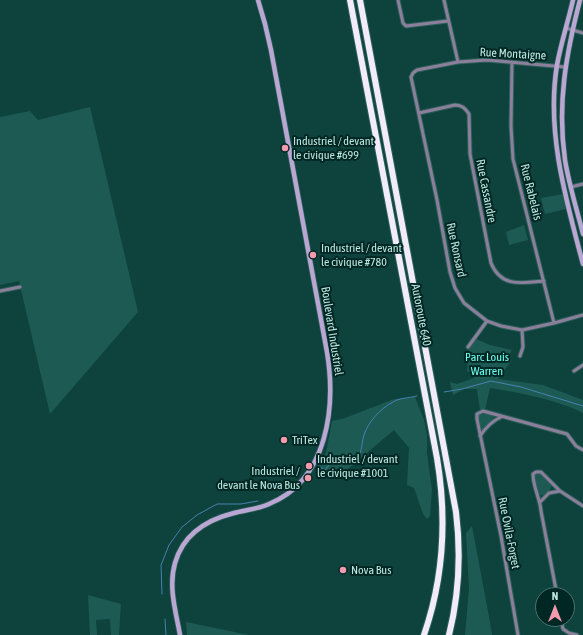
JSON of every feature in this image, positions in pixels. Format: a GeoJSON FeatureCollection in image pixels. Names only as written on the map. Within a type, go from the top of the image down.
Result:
{"type":"FeatureCollection","features":[{"type":"Feature","properties":{"kind":"highway","name":"Autoroute 640"},"geometry":{"type":"LineString","coordinates":[[350,0],[437,458],[442,492],[443,535],[441,567],[433,606],[424,635]]}},
{"type":"Feature","properties":{"kind":"highway","name":"Autoroute 640"},"geometry":{"type":"LineString","coordinates":[[360,0],[455,506],[458,536],[458,567],[457,591],[450,635]]}},
{"type":"Feature","properties":{"kind":"street","name":"Boulevard Industriel"},"geometry":{"type":"LineString","coordinates":[[180,635],[172,593],[172,578],[176,559],[185,542],[194,532],[208,522],[226,515],[267,505],[278,500],[293,489],[304,478],[318,456],[326,432],[329,412],[330,383],[327,352],[269,40],[258,0]]}},
{"type":"Feature","properties":{"kind":"street"},"geometry":{"type":"LineString","coordinates":[[398,0],[403,23],[406,26],[448,21]]}},
{"type":"Feature","properties":{"kind":"street"},"geometry":{"type":"LineString","coordinates":[[444,0],[458,62]]}},
{"type":"Feature","properties":{"kind":"street"},"geometry":{"type":"LineString","coordinates":[[573,0],[557,66],[555,92],[556,144],[563,182],[583,264]]}},
{"type":"Feature","properties":{"kind":"street"},"geometry":{"type":"LineString","coordinates":[[580,0],[572,30],[565,67],[562,93],[562,128],[566,162],[583,234]]}},
{"type":"Feature","properties":{"kind":"street"},"geometry":{"type":"LineString","coordinates":[[566,28],[583,33]]}},
{"type":"Feature","properties":{"kind":"street","name":"Rue Montaigne"},"geometry":{"type":"LineString","coordinates":[[413,73],[417,70],[458,62],[487,60],[565,67]]}},
{"type":"Feature","properties":{"kind":"street","name":"Rue Rabelais"},"geometry":{"type":"LineString","coordinates":[[512,62],[510,126],[513,159],[554,323]]}},
{"type":"Feature","properties":{"kind":"street","name":"Rue Ronsard"},"geometry":{"type":"LineString","coordinates":[[413,73],[411,77],[437,200],[450,272],[455,288],[464,302],[487,321],[501,326],[522,330],[583,315]]}},
{"type":"Feature","properties":{"kind":"street","name":"Rue Cassandre"},"geometry":{"type":"LineString","coordinates":[[419,112],[455,105],[461,105],[466,109],[469,114],[470,154],[491,263],[494,270],[498,276],[516,283],[544,281]]}},
{"type":"Feature","properties":{"kind":"street"},"geometry":{"type":"LineString","coordinates":[[571,187],[583,184]]}},
{"type":"Feature","properties":{"kind":"street"},"geometry":{"type":"LineString","coordinates":[[0,291],[20,287]]}},
{"type":"Feature","properties":{"kind":"street"},"geometry":{"type":"LineString","coordinates":[[468,347],[487,321]]}},
{"type":"Feature","properties":{"kind":"street"},"geometry":{"type":"LineString","coordinates":[[520,356],[523,347],[522,330]]}},
{"type":"Feature","properties":{"kind":"street"},"geometry":{"type":"LineString","coordinates":[[574,371],[583,365]]}},
{"type":"Feature","properties":{"kind":"street","name":"Rue Ovila-Forget"},"geometry":{"type":"LineString","coordinates":[[518,635],[501,536],[480,436],[477,419],[478,414],[483,412],[501,416],[567,434],[576,446],[583,450]]}},
{"type":"Feature","properties":{"kind":"street"},"geometry":{"type":"LineString","coordinates":[[480,436],[484,429],[501,416]]}},
{"type":"Feature","properties":{"kind":"street"},"geometry":{"type":"LineString","coordinates":[[555,587],[540,502],[533,479],[533,474],[540,472],[560,491],[583,506]]}},
{"type":"Feature","properties":{"kind":"street"},"geometry":{"type":"LineString","coordinates":[[540,502],[549,493],[560,491]]}},
{"type":"Feature","properties":{"kind":"street"},"geometry":{"type":"LineString","coordinates":[[563,627],[569,633],[577,635]]}},
{"type":"Feature","properties":{"kind":"green space"},"geometry":{"type":"Polygon","coordinates":[[[90,107],[138,312],[50,414],[19,281],[0,285],[0,117],[30,111],[38,120],[90,107]]]}},
{"type":"Feature","properties":{"kind":"green space"},"geometry":{"type":"Polygon","coordinates":[[[563,194],[566,209],[545,214],[541,198],[563,194]]]}},
{"type":"Feature","properties":{"kind":"green space"},"geometry":{"type":"Polygon","coordinates":[[[524,225],[528,240],[509,245],[506,232],[524,225]]]}},
{"type":"Feature","properties":{"kind":"green space","name":"Parc Louis Warren"},"geometry":{"type":"Polygon","coordinates":[[[476,339],[490,345],[512,350],[510,353],[511,361],[498,379],[543,385],[583,400],[583,413],[549,400],[526,394],[490,388],[485,410],[494,415],[493,421],[484,429],[480,429],[477,414],[480,411],[477,389],[464,389],[453,395],[450,382],[457,384],[474,378],[473,374],[467,371],[469,347],[476,339]]]}},
{"type":"Feature","properties":{"kind":"green space"},"geometry":{"type":"Polygon","coordinates":[[[415,397],[424,420],[427,435],[427,453],[432,490],[430,516],[427,519],[423,514],[414,488],[407,485],[409,448],[394,430],[341,475],[330,478],[316,468],[326,453],[332,421],[345,418],[394,399],[415,397]]]}},
{"type":"Feature","properties":{"kind":"green space"},"geometry":{"type":"Polygon","coordinates":[[[541,472],[552,484],[549,493],[544,496],[538,494],[533,474],[541,472]]]}},
{"type":"Feature","properties":{"kind":"green space"},"geometry":{"type":"Polygon","coordinates":[[[472,526],[492,635],[465,635],[469,588],[466,533],[472,526]]]}},
{"type":"Feature","properties":{"kind":"green space"},"geometry":{"type":"Polygon","coordinates":[[[88,595],[121,604],[119,635],[111,635],[110,619],[96,620],[97,635],[90,635],[88,595]]]}},
{"type":"Feature","properties":{"kind":"green space"},"geometry":{"type":"Polygon","coordinates":[[[186,622],[249,635],[187,635],[186,622]]]}},
{"type":"Feature","properties":{"kind":"waterway"},"geometry":{"type":"LineString","coordinates":[[444,392],[491,381],[521,387],[583,406]]}},
{"type":"Feature","properties":{"kind":"waterway"},"geometry":{"type":"LineString","coordinates":[[320,467],[325,470],[332,461],[339,464],[353,463],[359,456],[366,430],[376,416],[384,408],[395,401],[417,396]]}},
{"type":"Feature","properties":{"kind":"waterway"},"geometry":{"type":"LineString","coordinates":[[162,594],[161,565],[169,545],[182,527],[197,515],[217,504],[241,504],[258,501]]}},
{"type":"Feature","properties":{"kind":"waterway"},"geometry":{"type":"LineString","coordinates":[[165,619],[166,635]]}},
{"type":"Feature","properties":{"kind":"place","name":"Industriel / devant le civique #699"},"geometry":{"type":"Point","coordinates":[285,148]}},
{"type":"Feature","properties":{"kind":"place","name":"Industriel / devant le civique #780"},"geometry":{"type":"Point","coordinates":[313,255]}},
{"type":"Feature","properties":{"kind":"place","name":"TriTex"},"geometry":{"type":"Point","coordinates":[284,440]}},
{"type":"Feature","properties":{"kind":"place","name":"Industriel / devant le civique #1001"},"geometry":{"type":"Point","coordinates":[309,466]}},
{"type":"Feature","properties":{"kind":"place","name":"Industriel / devant le Nova Bus"},"geometry":{"type":"Point","coordinates":[308,478]}},
{"type":"Feature","properties":{"kind":"place","name":"Nova Bus"},"geometry":{"type":"Point","coordinates":[343,570]}}]}
